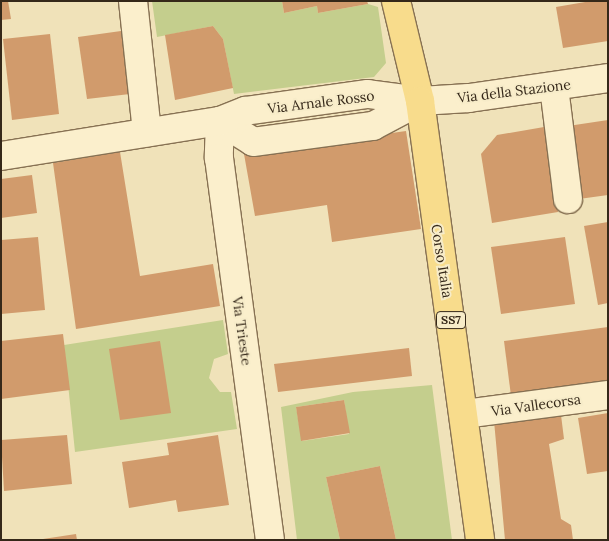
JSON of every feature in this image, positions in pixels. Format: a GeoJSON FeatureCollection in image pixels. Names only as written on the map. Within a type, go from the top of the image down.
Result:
{"type":"FeatureCollection","features":[{"type":"Feature","properties":{"kind":"main road","name":"SS7"},"geometry":{"type":"LineString","coordinates":[[396,1],[420,101]]}},
{"type":"Feature","properties":{"kind":"main road","name":"Corso Italia"},"geometry":{"type":"LineString","coordinates":[[420,101],[480,540]]}},
{"type":"Feature","properties":{"kind":"street"},"geometry":{"type":"LineString","coordinates":[[133,1],[147,132]]}},
{"type":"Feature","properties":{"kind":"street","name":"Via della Stazione"},"geometry":{"type":"LineString","coordinates":[[420,101],[554,87],[608,78]]}},
{"type":"Feature","properties":{"kind":"street"},"geometry":{"type":"LineString","coordinates":[[554,87],[568,199]]}},
{"type":"Feature","properties":{"kind":"street","name":"Via Arnale Rosso"},"geometry":{"type":"LineString","coordinates":[[1,156],[220,121],[245,111],[368,94],[420,101]]}},
{"type":"Feature","properties":{"kind":"street","name":"Via Trieste"},"geometry":{"type":"LineString","coordinates":[[220,121],[219,158],[270,540]]}},
{"type":"Feature","properties":{"kind":"street","name":"Via Vallecorsa"},"geometry":{"type":"LineString","coordinates":[[464,414],[608,395]]}},
{"type":"Feature","properties":{"kind":"green space"},"geometry":{"type":"Polygon","coordinates":[[[152,1],[282,1],[284,13],[317,6],[318,13],[368,4],[378,7],[386,63],[374,77],[234,94],[223,39],[213,26],[157,37],[152,1]]]}},
{"type":"Feature","properties":{"kind":"green space"},"geometry":{"type":"Polygon","coordinates":[[[223,320],[228,354],[214,359],[209,378],[220,392],[231,392],[237,429],[75,452],[64,345],[223,320]]]}},
{"type":"Feature","properties":{"kind":"green space"},"geometry":{"type":"Polygon","coordinates":[[[432,385],[452,540],[396,540],[380,466],[326,477],[340,540],[297,540],[281,407],[353,392],[432,385]],[[344,400],[296,407],[302,441],[349,434],[344,400]]]}},
{"type":"Feature","properties":{"kind":"building"},"geometry":{"type":"Polygon","coordinates":[[[1,1],[8,1],[11,19],[1,20],[1,1]]]}},
{"type":"Feature","properties":{"kind":"building"},"geometry":{"type":"Polygon","coordinates":[[[282,1],[367,1],[368,4],[318,13],[317,6],[284,13],[282,1]]]}},
{"type":"Feature","properties":{"kind":"building"},"geometry":{"type":"Polygon","coordinates":[[[591,1],[608,1],[608,41],[563,48],[556,7],[591,1]]]}},
{"type":"Feature","properties":{"kind":"building"},"geometry":{"type":"Polygon","coordinates":[[[213,26],[223,39],[233,88],[175,100],[165,35],[213,26]]]}},
{"type":"Feature","properties":{"kind":"building"},"geometry":{"type":"Polygon","coordinates":[[[121,31],[130,94],[87,99],[78,37],[121,31]]]}},
{"type":"Feature","properties":{"kind":"building"},"geometry":{"type":"Polygon","coordinates":[[[50,34],[59,114],[12,120],[3,39],[50,34]]]}},
{"type":"Feature","properties":{"kind":"building"},"geometry":{"type":"Polygon","coordinates":[[[608,120],[608,195],[579,199],[568,126],[608,120]]]}},
{"type":"Feature","properties":{"kind":"building"},"geometry":{"type":"Polygon","coordinates":[[[544,127],[558,212],[492,223],[481,154],[497,135],[544,127]]]}},
{"type":"Feature","properties":{"kind":"building"},"geometry":{"type":"Polygon","coordinates":[[[406,131],[421,229],[332,242],[327,205],[255,216],[244,154],[406,131]]]}},
{"type":"Feature","properties":{"kind":"building"},"geometry":{"type":"Polygon","coordinates":[[[120,152],[140,276],[213,264],[220,306],[76,329],[53,163],[120,152]]]}},
{"type":"Feature","properties":{"kind":"building"},"geometry":{"type":"Polygon","coordinates":[[[32,175],[37,213],[1,218],[1,179],[32,175]]]}},
{"type":"Feature","properties":{"kind":"building"},"geometry":{"type":"Polygon","coordinates":[[[608,222],[608,303],[598,305],[584,226],[608,222]]]}},
{"type":"Feature","properties":{"kind":"building"},"geometry":{"type":"Polygon","coordinates":[[[38,237],[45,310],[1,314],[1,240],[38,237]]]}},
{"type":"Feature","properties":{"kind":"building"},"geometry":{"type":"Polygon","coordinates":[[[565,237],[575,304],[501,314],[491,247],[565,237]]]}},
{"type":"Feature","properties":{"kind":"building"},"geometry":{"type":"Polygon","coordinates":[[[608,327],[608,383],[511,396],[504,341],[608,327]]]}},
{"type":"Feature","properties":{"kind":"building"},"geometry":{"type":"Polygon","coordinates":[[[63,334],[70,390],[1,399],[1,341],[63,334]]]}},
{"type":"Feature","properties":{"kind":"building"},"geometry":{"type":"Polygon","coordinates":[[[160,341],[171,413],[120,420],[109,349],[160,341]]]}},
{"type":"Feature","properties":{"kind":"building"},"geometry":{"type":"Polygon","coordinates":[[[409,348],[412,376],[278,392],[274,364],[409,348]]]}},
{"type":"Feature","properties":{"kind":"building"},"geometry":{"type":"Polygon","coordinates":[[[344,400],[350,433],[301,441],[296,407],[344,400]]]}},
{"type":"Feature","properties":{"kind":"building"},"geometry":{"type":"Polygon","coordinates":[[[608,413],[608,471],[587,474],[578,418],[608,413]]]}},
{"type":"Feature","properties":{"kind":"building"},"geometry":{"type":"Polygon","coordinates":[[[561,415],[564,439],[549,444],[561,519],[571,525],[573,540],[505,540],[494,421],[561,415]]]}},
{"type":"Feature","properties":{"kind":"building"},"geometry":{"type":"Polygon","coordinates":[[[67,435],[72,484],[4,491],[1,440],[67,435]]]}},
{"type":"Feature","properties":{"kind":"building"},"geometry":{"type":"Polygon","coordinates":[[[218,435],[229,505],[178,512],[176,500],[129,508],[122,462],[169,455],[167,443],[218,435]]]}},
{"type":"Feature","properties":{"kind":"building"},"geometry":{"type":"Polygon","coordinates":[[[380,466],[396,540],[340,540],[326,477],[380,466]]]}},
{"type":"Feature","properties":{"kind":"building"},"geometry":{"type":"Polygon","coordinates":[[[76,534],[77,540],[43,540],[43,539],[76,534]]]}}]}
